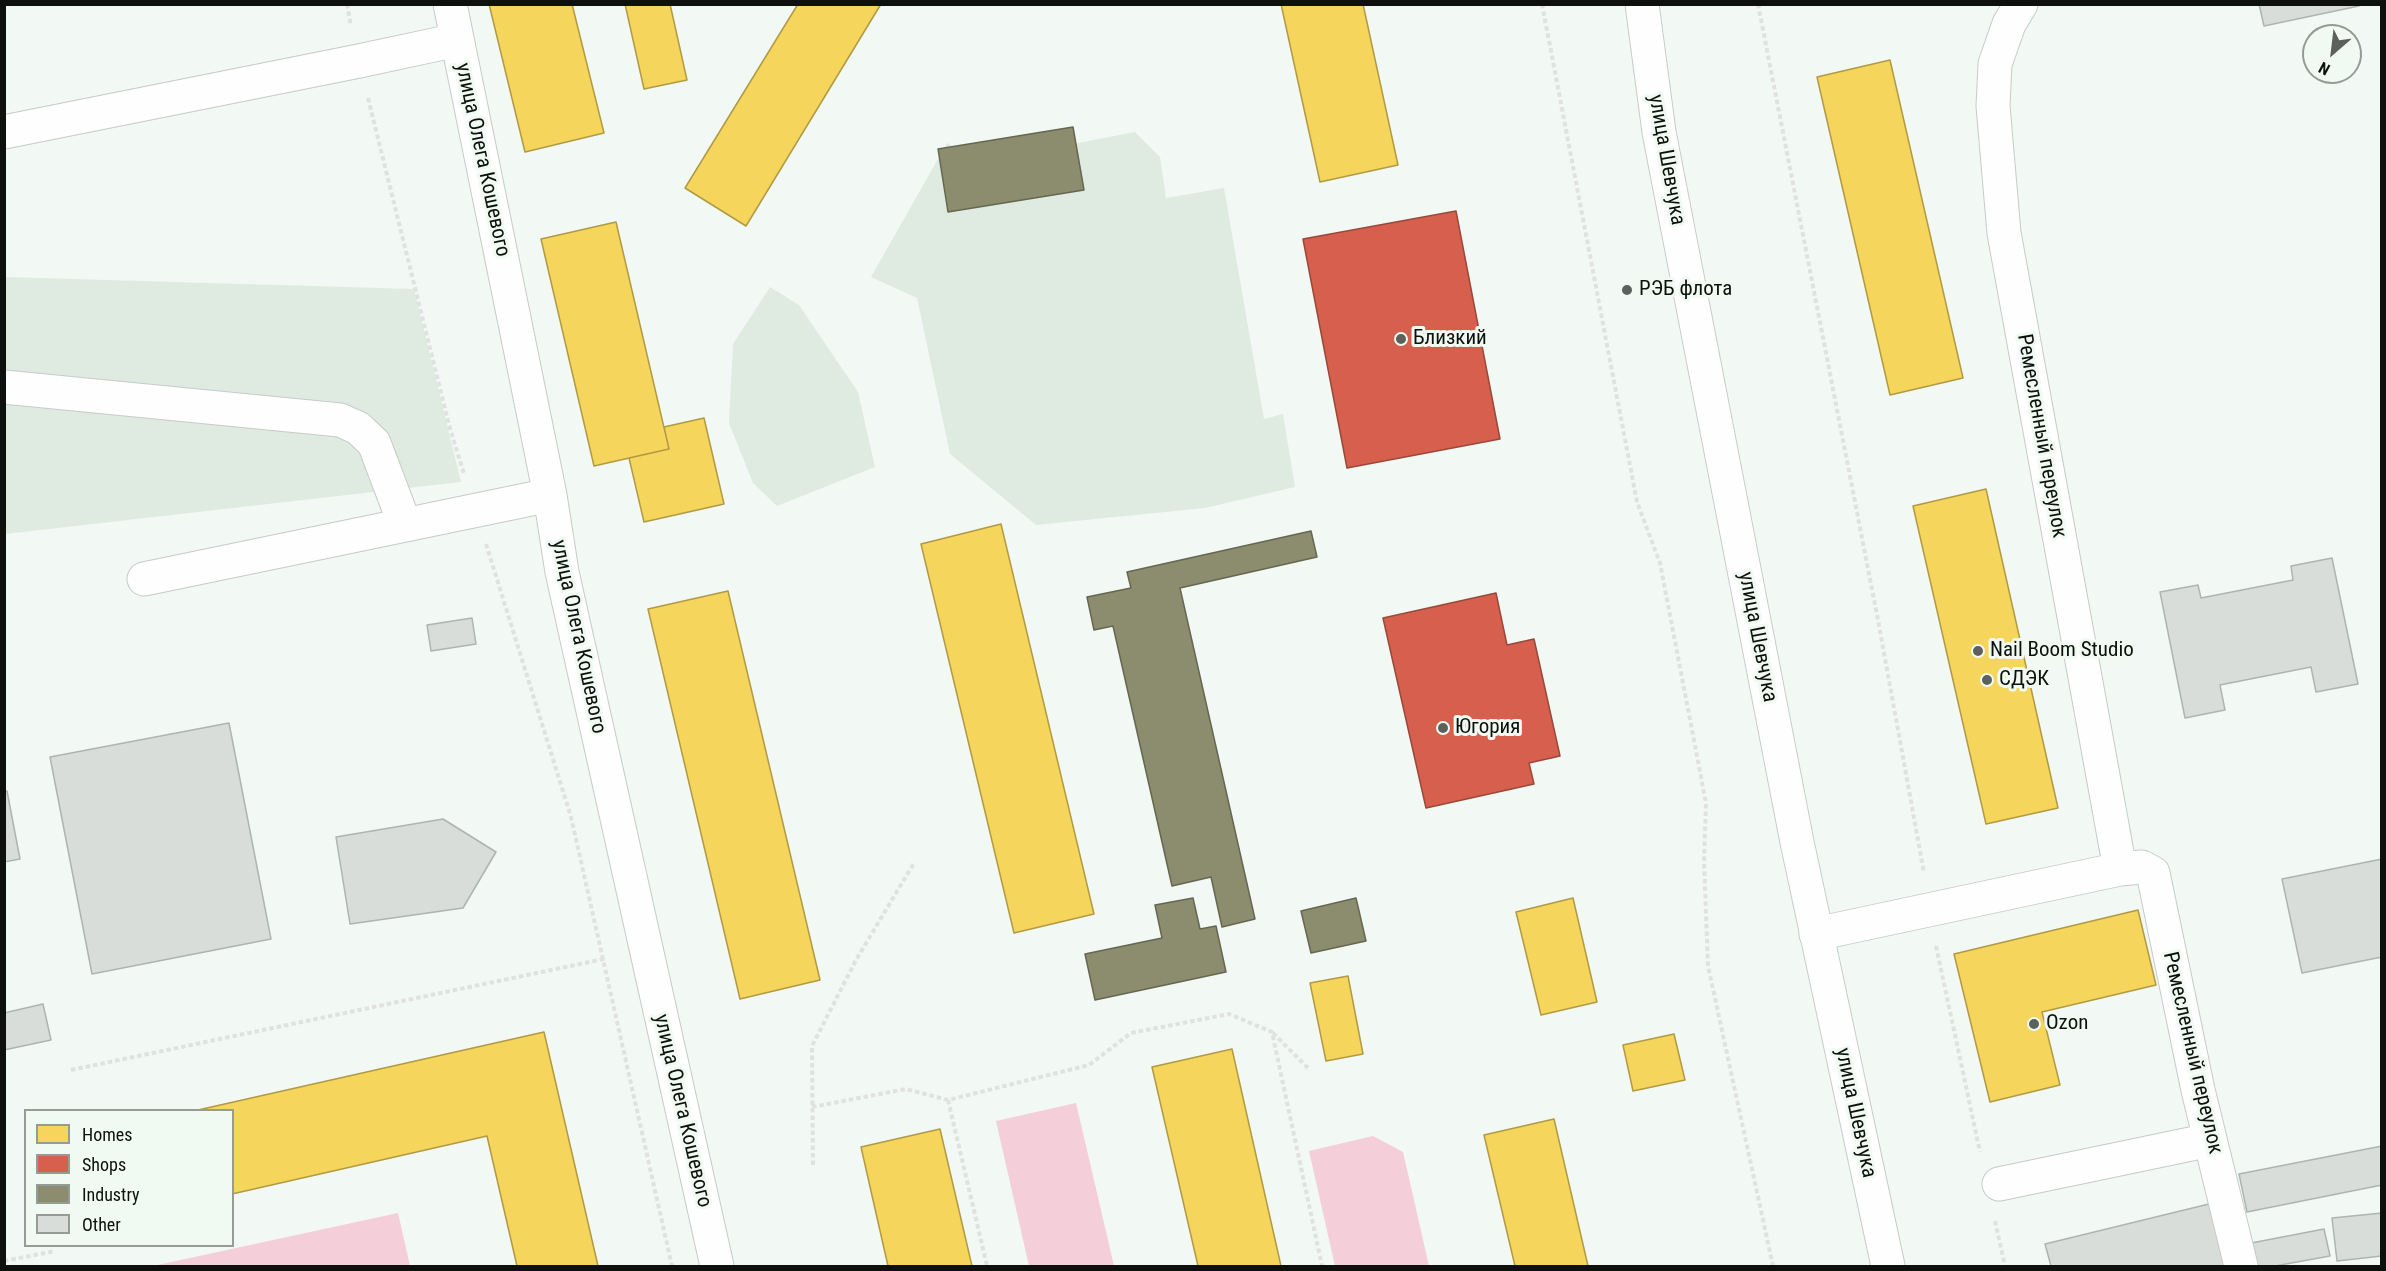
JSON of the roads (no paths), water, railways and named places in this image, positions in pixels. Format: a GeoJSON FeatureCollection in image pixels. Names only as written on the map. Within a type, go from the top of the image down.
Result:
{"type":"FeatureCollection","features":[{"type":"Feature","properties":{"kind":"street","name":"улица Олега Кошевого"},"geometry":{"type":"LineString","coordinates":[[450,4],[550,495],[562,572],[717,1266]]}},
{"type":"Feature","properties":{"kind":"street","name":"улица Шевчука"},"geometry":{"type":"LineString","coordinates":[[1642,4],[1659,132],[1816,934],[1888,1266]]}},
{"type":"Feature","properties":{"kind":"street","name":"Ремесленный переулок"},"geometry":{"type":"LineString","coordinates":[[2021,4],[2009,24],[1995,64],[1993,106],[2004,233],[2120,869]]}},
{"type":"Feature","properties":{"kind":"street"},"geometry":{"type":"LineString","coordinates":[[4,132],[359,62],[457,40]]}},
{"type":"Feature","properties":{"kind":"street"},"geometry":{"type":"LineString","coordinates":[[4,387],[340,420],[358,428],[374,443],[405,525]]}},
{"type":"Feature","properties":{"kind":"street"},"geometry":{"type":"LineString","coordinates":[[144,579],[550,495]]}},
{"type":"Feature","properties":{"kind":"street","name":"Ремесленный переулок"},"geometry":{"type":"LineString","coordinates":[[1816,934],[2120,869],[2142,867],[2152,873],[2198,1090],[2241,1266]]}},
{"type":"Feature","properties":{"kind":"street"},"geometry":{"type":"LineString","coordinates":[[1991,1173],[2210,1140]]}},
{"type":"Feature","properties":{"kind":"place","name":"РЭБ флота"},"geometry":{"type":"Point","coordinates":[1627,290]}},
{"type":"Feature","properties":{"kind":"place","name":"Близкий"},"geometry":{"type":"Point","coordinates":[1401,339]}},
{"type":"Feature","properties":{"kind":"place","name":"Nail Boom Studio"},"geometry":{"type":"Point","coordinates":[1978,651]}},
{"type":"Feature","properties":{"kind":"place","name":"СДЭК"},"geometry":{"type":"Point","coordinates":[1987,680]}},
{"type":"Feature","properties":{"kind":"place","name":"Югория"},"geometry":{"type":"Point","coordinates":[1443,728]}},
{"type":"Feature","properties":{"kind":"place","name":"Ozon"},"geometry":{"type":"Point","coordinates":[2034,1024]}}]}
